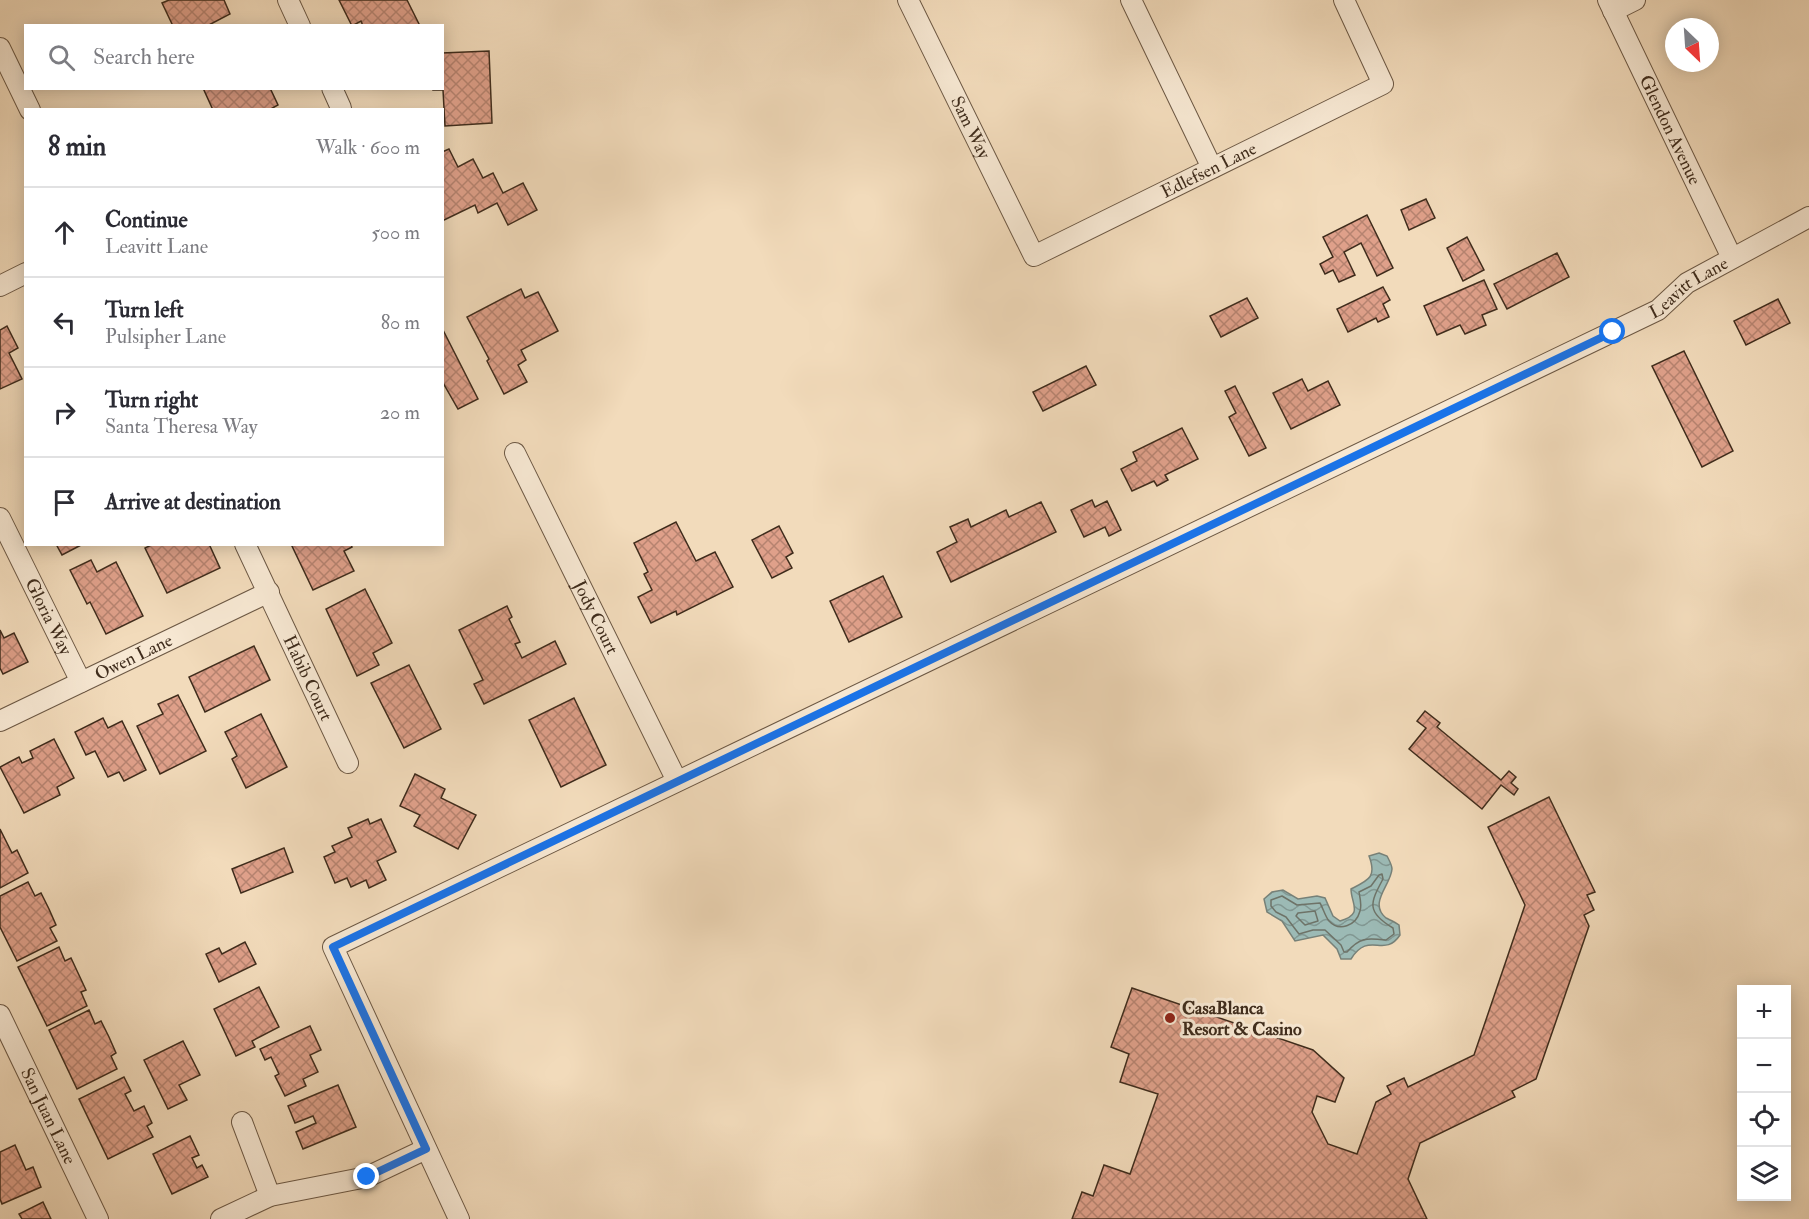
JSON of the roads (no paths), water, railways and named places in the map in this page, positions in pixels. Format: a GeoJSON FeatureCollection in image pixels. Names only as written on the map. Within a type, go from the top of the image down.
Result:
{"type":"FeatureCollection","features":[{"type":"Feature","properties":{"kind":"street"},"geometry":{"type":"LineString","coordinates":[[288,0],[299,24]]}},
{"type":"Feature","properties":{"kind":"street","name":"Sam Way"},"geometry":{"type":"LineString","coordinates":[[908,0],[1034,256]]}},
{"type":"Feature","properties":{"kind":"street"},"geometry":{"type":"LineString","coordinates":[[1131,0],[1212,168]]}},
{"type":"Feature","properties":{"kind":"street","name":"Edlefsen Lane"},"geometry":{"type":"LineString","coordinates":[[1034,256],[1383,84],[1344,0]]}},
{"type":"Feature","properties":{"kind":"street"},"geometry":{"type":"LineString","coordinates":[[1610,5],[1635,0]]}},
{"type":"Feature","properties":{"kind":"street","name":"Glendon Avenue"},"geometry":{"type":"LineString","coordinates":[[1610,5],[1732,258]]}},
{"type":"Feature","properties":{"kind":"street"},"geometry":{"type":"LineString","coordinates":[[0,48],[29,108]]}},
{"type":"Feature","properties":{"kind":"street"},"geometry":{"type":"LineString","coordinates":[[333,90],[341,108]]}},
{"type":"Feature","properties":{"kind":"street","name":"Leavitt Lane"},"geometry":{"type":"LineString","coordinates":[[426,1149],[333,947],[1649,315],[1658,310],[1687,283],[1809,217]]}},
{"type":"Feature","properties":{"kind":"street"},"geometry":{"type":"LineString","coordinates":[[0,286],[24,274]]}},
{"type":"Feature","properties":{"kind":"street","name":"Jody Court"},"geometry":{"type":"LineString","coordinates":[[515,453],[677,781]]}},
{"type":"Feature","properties":{"kind":"street","name":"Gloria Way"},"geometry":{"type":"LineString","coordinates":[[0,518],[81,682]]}},
{"type":"Feature","properties":{"kind":"street","name":"Habib Court"},"geometry":{"type":"LineString","coordinates":[[246,546],[348,763]]}},
{"type":"Feature","properties":{"kind":"street","name":"Owen Lane"},"geometry":{"type":"LineString","coordinates":[[0,721],[269,592]]}},
{"type":"Feature","properties":{"kind":"street","name":"San Juan Lane"},"geometry":{"type":"LineString","coordinates":[[0,1015],[98,1219]]}},
{"type":"Feature","properties":{"kind":"street"},"geometry":{"type":"LineString","coordinates":[[242,1122],[270,1196]]}},
{"type":"Feature","properties":{"kind":"street"},"geometry":{"type":"LineString","coordinates":[[221,1219],[270,1196],[367,1177],[426,1149],[459,1219]]}},
{"type":"Feature","properties":{"kind":"water"},"geometry":{"type":"Polygon","coordinates":[[[1379,853],[1387,856],[1392,867],[1379,906],[1386,918],[1399,925],[1400,935],[1394,942],[1388,945],[1364,946],[1351,959],[1341,959],[1337,949],[1323,935],[1295,941],[1282,921],[1267,912],[1264,899],[1272,892],[1283,890],[1298,899],[1317,896],[1325,898],[1333,916],[1340,921],[1347,918],[1352,915],[1355,908],[1351,889],[1370,877],[1372,869],[1369,856],[1379,853]]]}},
{"type":"Feature","properties":{"kind":"place","name":"CasaBlanca Resort & Casino"},"geometry":{"type":"Point","coordinates":[1170,1018]}}]}
